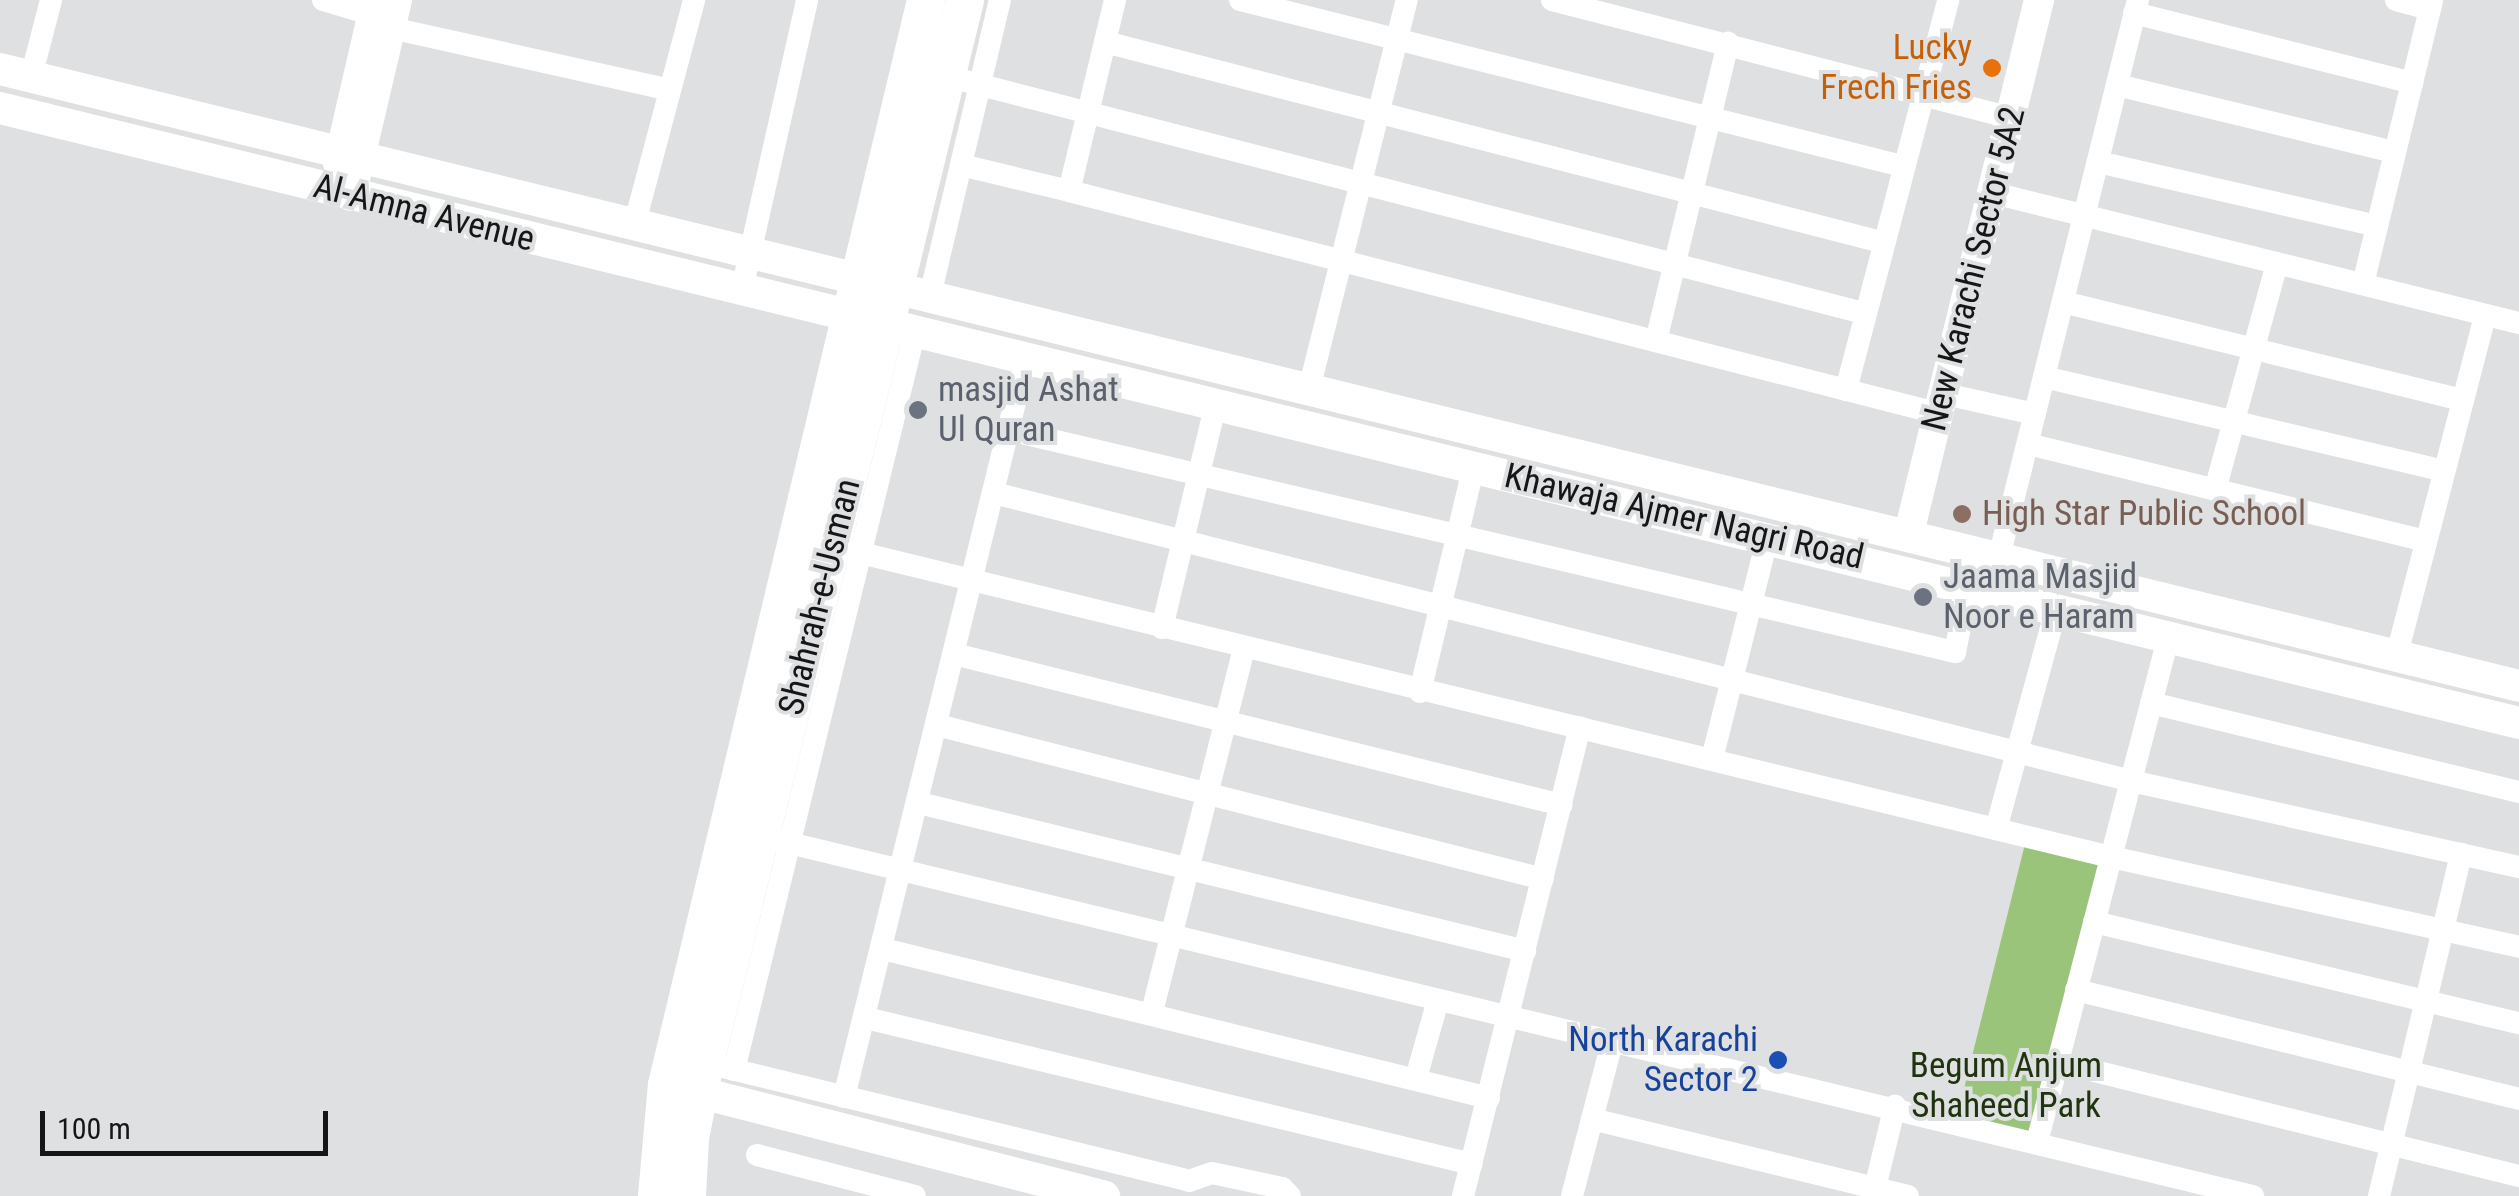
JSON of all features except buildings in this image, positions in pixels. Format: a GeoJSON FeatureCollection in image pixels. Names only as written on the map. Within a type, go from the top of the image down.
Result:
{"type":"FeatureCollection","features":[{"type":"Feature","properties":{"kind":"main road","name":"Shahrah-e-Usman"},"geometry":{"type":"LineString","coordinates":[[687,1196],[696,1073],[852,301],[926,0]]}},
{"type":"Feature","properties":{"kind":"main road","name":"Shahrah-e-Usman"},"geometry":{"type":"LineString","coordinates":[[657,1196],[775,840],[963,80],[964,0]]}},
{"type":"Feature","properties":{"kind":"main road"},"geometry":{"type":"LineString","coordinates":[[16,73],[349,159],[751,255],[852,301],[906,314]]}},
{"type":"Feature","properties":{"kind":"main road","name":"Al-Amna Avenue"},"geometry":{"type":"LineString","coordinates":[[0,108],[742,289],[852,301]]}},
{"type":"Feature","properties":{"kind":"main road","name":"Khawaja Ajmer Nagri Road"},"geometry":{"type":"LineString","coordinates":[[906,314],[1176,358],[2397,654],[2517,678]]}},
{"type":"Feature","properties":{"kind":"main road","name":"Khawaja Ajmer Nagri Road"},"geometry":{"type":"LineString","coordinates":[[906,314],[1026,362],[1969,584],[2056,610],[2519,723]]}},
{"type":"Feature","properties":{"kind":"main road"},"geometry":{"type":"LineString","coordinates":[[1168,396],[1176,358]]}},
{"type":"Feature","properties":{"kind":"main road"},"geometry":{"type":"LineString","coordinates":[[1636,505],[1643,472]]}},
{"type":"Feature","properties":{"kind":"main road"},"geometry":{"type":"LineString","coordinates":[[2096,618],[2104,582]]}},
{"type":"Feature","properties":{"kind":"main road"},"geometry":{"type":"LineString","coordinates":[[696,1073],[1104,1196]]}},
{"type":"Feature","properties":{"kind":"street"},"geometry":{"type":"LineString","coordinates":[[16,73],[50,0]]}},
{"type":"Feature","properties":{"kind":"street"},"geometry":{"type":"LineString","coordinates":[[324,0],[383,11],[667,88]]}},
{"type":"Feature","properties":{"kind":"street"},"geometry":{"type":"LineString","coordinates":[[634,226],[667,88],[694,0]]}},
{"type":"Feature","properties":{"kind":"street"},"geometry":{"type":"LineString","coordinates":[[742,289],[807,0]]}},
{"type":"Feature","properties":{"kind":"street"},"geometry":{"type":"LineString","coordinates":[[906,314],[962,165],[963,80],[1000,0]]}},
{"type":"Feature","properties":{"kind":"street"},"geometry":{"type":"LineString","coordinates":[[1069,190],[1116,0]]}},
{"type":"Feature","properties":{"kind":"street"},"geometry":{"type":"LineString","coordinates":[[1240,0],[1710,121],[1902,166]]}},
{"type":"Feature","properties":{"kind":"street"},"geometry":{"type":"LineString","coordinates":[[1309,389],[1407,0]]}},
{"type":"Feature","properties":{"kind":"street"},"geometry":{"type":"LineString","coordinates":[[1552,0],[1647,11],[1728,44],[2011,118]]}},
{"type":"Feature","properties":{"kind":"street"},"geometry":{"type":"LineString","coordinates":[[1846,390],[1881,242],[1948,0]]}},
{"type":"Feature","properties":{"kind":"street"},"geometry":{"type":"LineString","coordinates":[[2364,284],[2431,4],[2396,0]]}},
{"type":"Feature","properties":{"kind":"street","name":"New Karachi Sector 5A2"},"geometry":{"type":"LineString","coordinates":[[1908,537],[2011,118],[2034,1]]}},
{"type":"Feature","properties":{"kind":"street"},"geometry":{"type":"LineString","coordinates":[[1999,557],[2136,6],[2412,82]]}},
{"type":"Feature","properties":{"kind":"street"},"geometry":{"type":"LineString","coordinates":[[342,194],[383,11]]}},
{"type":"Feature","properties":{"kind":"street"},"geometry":{"type":"LineString","coordinates":[[1105,42],[1881,242]]}},
{"type":"Feature","properties":{"kind":"street"},"geometry":{"type":"LineString","coordinates":[[1656,342],[1688,193],[1728,44]]}},
{"type":"Feature","properties":{"kind":"street"},"geometry":{"type":"LineString","coordinates":[[963,80],[1864,313]]}},
{"type":"Feature","properties":{"kind":"street"},"geometry":{"type":"LineString","coordinates":[[2117,85],[2395,152]]}},
{"type":"Feature","properties":{"kind":"street"},"geometry":{"type":"LineString","coordinates":[[2098,162],[2378,226]]}},
{"type":"Feature","properties":{"kind":"street"},"geometry":{"type":"LineString","coordinates":[[962,165],[1846,390],[2036,414]]}},
{"type":"Feature","properties":{"kind":"street"},"geometry":{"type":"LineString","coordinates":[[1993,193],[2519,323]]}},
{"type":"Feature","properties":{"kind":"street"},"geometry":{"type":"LineString","coordinates":[[2215,490],[2277,263]]}},
{"type":"Feature","properties":{"kind":"street"},"geometry":{"type":"LineString","coordinates":[[2063,302],[2463,400]]}},
{"type":"Feature","properties":{"kind":"street"},"geometry":{"type":"LineString","coordinates":[[2397,654],[2484,314]]}},
{"type":"Feature","properties":{"kind":"street"},"geometry":{"type":"LineString","coordinates":[[844,1097],[1026,362]]}},
{"type":"Feature","properties":{"kind":"street"},"geometry":{"type":"LineString","coordinates":[[2044,377],[2444,472]]}},
{"type":"Feature","properties":{"kind":"street"},"geometry":{"type":"LineString","coordinates":[[1162,628],[1215,408]]}},
{"type":"Feature","properties":{"kind":"street"},"geometry":{"type":"LineString","coordinates":[[1009,430],[1200,470],[1955,652],[1969,584]]}},
{"type":"Feature","properties":{"kind":"street"},"geometry":{"type":"LineString","coordinates":[[2028,444],[2425,541]]}},
{"type":"Feature","properties":{"kind":"street"},"geometry":{"type":"LineString","coordinates":[[1420,692],[1473,469]]}},
{"type":"Feature","properties":{"kind":"street"},"geometry":{"type":"LineString","coordinates":[[994,493],[1733,676],[2131,781],[2519,867]]}},
{"type":"Feature","properties":{"kind":"street"},"geometry":{"type":"LineString","coordinates":[[1712,759],[1768,536]]}},
{"type":"Feature","properties":{"kind":"street"},"geometry":{"type":"LineString","coordinates":[[847,549],[1420,692],[1580,727],[2111,857],[2519,947]]}},
{"type":"Feature","properties":{"kind":"street"},"geometry":{"type":"LineString","coordinates":[[1996,828],[2056,610]]}},
{"type":"Feature","properties":{"kind":"street"},"geometry":{"type":"LineString","coordinates":[[2037,1142],[2168,635]]}},
{"type":"Feature","properties":{"kind":"street"},"geometry":{"type":"LineString","coordinates":[[1152,1012],[1222,722],[1244,649]]}},
{"type":"Feature","properties":{"kind":"street"},"geometry":{"type":"LineString","coordinates":[[954,654],[1562,804]]}},
{"type":"Feature","properties":{"kind":"street"},"geometry":{"type":"LineString","coordinates":[[2151,704],[2519,792]]}},
{"type":"Feature","properties":{"kind":"street"},"geometry":{"type":"LineString","coordinates":[[937,725],[1543,879]]}},
{"type":"Feature","properties":{"kind":"street"},"geometry":{"type":"LineString","coordinates":[[1463,1196],[1580,727]]}},
{"type":"Feature","properties":{"kind":"street"},"geometry":{"type":"LineString","coordinates":[[919,803],[1524,952]]}},
{"type":"Feature","properties":{"kind":"street"},"geometry":{"type":"LineString","coordinates":[[775,840],[1437,1004],[1895,1106],[2037,1142],[2186,1188],[2254,1196]]}},
{"type":"Feature","properties":{"kind":"street"},"geometry":{"type":"LineString","coordinates":[[2379,1196],[2461,854]]}},
{"type":"Feature","properties":{"kind":"street"},"geometry":{"type":"LineString","coordinates":[[2094,922],[2519,1024]]}},
{"type":"Feature","properties":{"kind":"street"},"geometry":{"type":"LineString","coordinates":[[883,948],[1490,1098]]}},
{"type":"Feature","properties":{"kind":"street"},"geometry":{"type":"LineString","coordinates":[[2076,990],[2519,1099]]}},
{"type":"Feature","properties":{"kind":"street"},"geometry":{"type":"LineString","coordinates":[[1416,1078],[1437,1004]]}},
{"type":"Feature","properties":{"kind":"street"},"geometry":{"type":"LineString","coordinates":[[866,1018],[1472,1164]]}},
{"type":"Feature","properties":{"kind":"street"},"geometry":{"type":"LineString","coordinates":[[1572,1196],[1612,1042]]}},
{"type":"Feature","properties":{"kind":"street"},"geometry":{"type":"LineString","coordinates":[[2058,1062],[2519,1176]]}},
{"type":"Feature","properties":{"kind":"street"},"geometry":{"type":"LineString","coordinates":[[696,1073],[844,1097],[1189,1181],[1212,1173],[1282,1188],[1290,1196]]}},
{"type":"Feature","properties":{"kind":"street"},"geometry":{"type":"LineString","coordinates":[[1874,1192],[1895,1106]]}},
{"type":"Feature","properties":{"kind":"street"},"geometry":{"type":"LineString","coordinates":[[1592,1119],[1874,1192],[1908,1196]]}},
{"type":"Feature","properties":{"kind":"street"},"geometry":{"type":"LineString","coordinates":[[757,1155],[915,1196]]}},
{"type":"Feature","properties":{"kind":"green space","name":"Begum Anjum Shaheed Park"},"geometry":{"type":"Polygon","coordinates":[[[2027,836],[2111,857],[2040,1142],[1956,1121],[2027,836]]]}},
{"type":"Feature","properties":{"kind":"place","name":"Lucky Frech Fries"},"geometry":{"type":"Point","coordinates":[1992,68]}},
{"type":"Feature","properties":{"kind":"place","name":"masjid Ashat Ul Quran"},"geometry":{"type":"Point","coordinates":[918,410]}},
{"type":"Feature","properties":{"kind":"place","name":"High Star Public School"},"geometry":{"type":"Point","coordinates":[1962,514]}},
{"type":"Feature","properties":{"kind":"place","name":"Jaama Masjid Noor e Haram"},"geometry":{"type":"Point","coordinates":[1923,597]}},
{"type":"Feature","properties":{"kind":"place","name":"North Karachi Sector 2"},"geometry":{"type":"Point","coordinates":[1778,1060]}}]}
